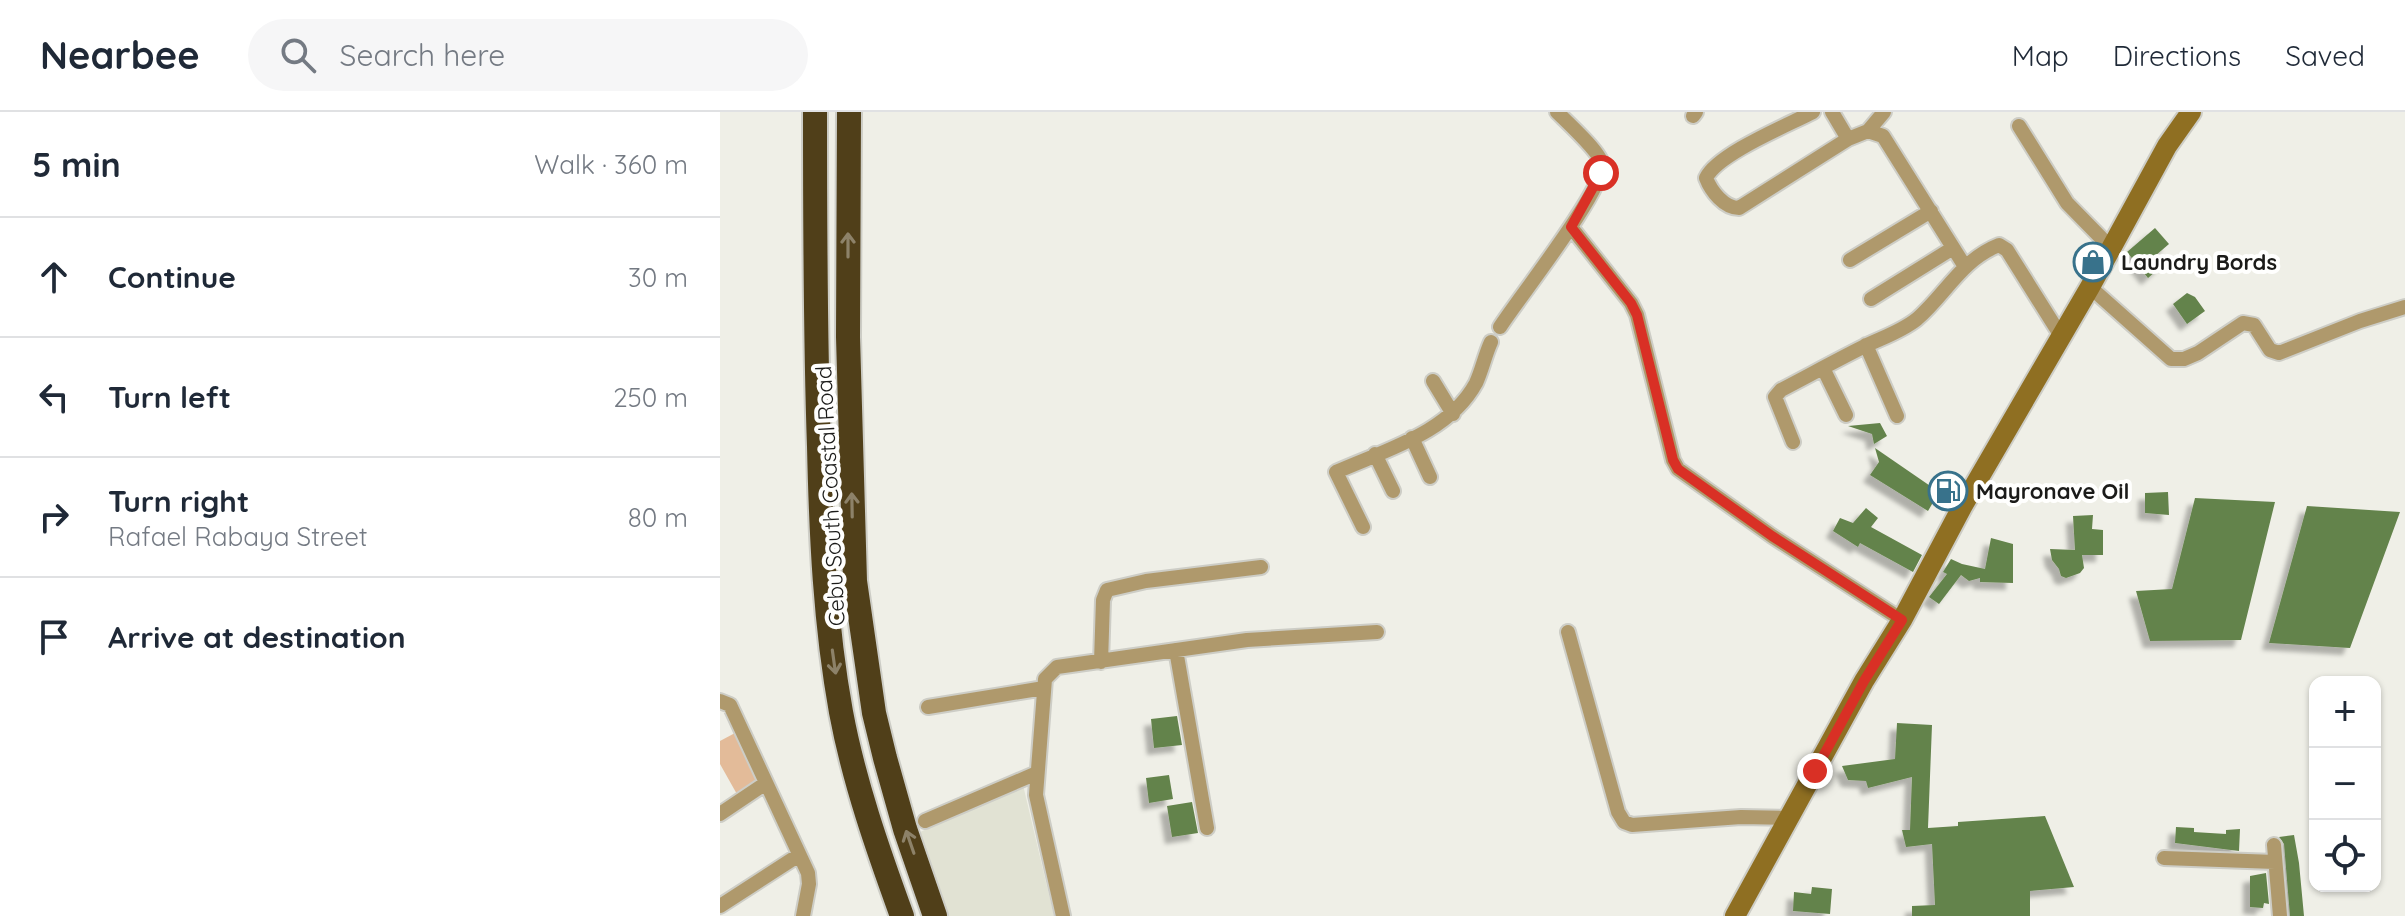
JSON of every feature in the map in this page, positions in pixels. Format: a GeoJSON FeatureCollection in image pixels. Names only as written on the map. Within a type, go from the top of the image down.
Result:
{"type":"FeatureCollection","features":[{"type":"Feature","properties":{"kind":"highway","name":"Cebu South Coastal Road"},"geometry":{"type":"LineString","coordinates":[[815,112],[816,348],[822,537],[830,639],[841,713],[853,764],[875,841],[902,916]]}},
{"type":"Feature","properties":{"kind":"highway","name":"Cebu South Coastal Road"},"geometry":{"type":"LineString","coordinates":[[849,112],[848,337],[855,581],[881,743],[905,829],[935,916]]}},
{"type":"Feature","properties":{"kind":"main road"},"geometry":{"type":"LineString","coordinates":[[1735,916],[1962,507],[2112,249],[2167,146],[2191,112]]}},
{"type":"Feature","properties":{"kind":"street"},"geometry":{"type":"LineString","coordinates":[[1500,327],[1571,227],[1601,173],[1600,159],[1557,112]]}},
{"type":"Feature","properties":{"kind":"street"},"geometry":{"type":"LineString","coordinates":[[1813,112],[1724,158],[1709,171],[1706,178],[1709,186],[1732,208],[1739,208],[1848,139],[1868,131],[1884,112]]}},
{"type":"Feature","properties":{"kind":"street"},"geometry":{"type":"LineString","coordinates":[[1832,112],[1848,139]]}},
{"type":"Feature","properties":{"kind":"street"},"geometry":{"type":"LineString","coordinates":[[2019,126],[2067,203],[2112,249]]}},
{"type":"Feature","properties":{"kind":"street"},"geometry":{"type":"LineString","coordinates":[[1868,131],[1883,136],[1964,265]]}},
{"type":"Feature","properties":{"kind":"street"},"geometry":{"type":"LineString","coordinates":[[1850,260],[1931,211]]}},
{"type":"Feature","properties":{"kind":"street"},"geometry":{"type":"LineString","coordinates":[[1571,227],[1631,303],[1637,315],[1673,460],[1678,469],[1772,536],[1902,620]]}},
{"type":"Feature","properties":{"kind":"street"},"geometry":{"type":"LineString","coordinates":[[1793,442],[1775,397],[1781,390],[1917,319],[1964,265],[1999,245],[2007,250],[2061,336]]}},
{"type":"Feature","properties":{"kind":"street"},"geometry":{"type":"LineString","coordinates":[[1871,299],[1953,248]]}},
{"type":"Feature","properties":{"kind":"street"},"geometry":{"type":"LineString","coordinates":[[2090,287],[2140,329],[2166,357],[2175,360],[2198,353],[2243,323],[2254,325],[2270,350],[2279,353],[2405,307]]}},
{"type":"Feature","properties":{"kind":"street"},"geometry":{"type":"LineString","coordinates":[[1363,527],[1336,472],[1412,438],[1453,414],[1475,384],[1491,342]]}},
{"type":"Feature","properties":{"kind":"street"},"geometry":{"type":"LineString","coordinates":[[1866,345],[1897,416]]}},
{"type":"Feature","properties":{"kind":"street"},"geometry":{"type":"LineString","coordinates":[[1823,368],[1846,415]]}},
{"type":"Feature","properties":{"kind":"street"},"geometry":{"type":"LineString","coordinates":[[1433,381],[1453,414]]}},
{"type":"Feature","properties":{"kind":"street"},"geometry":{"type":"LineString","coordinates":[[1412,438],[1430,477]]}},
{"type":"Feature","properties":{"kind":"street"},"geometry":{"type":"LineString","coordinates":[[1375,454],[1393,491]]}},
{"type":"Feature","properties":{"kind":"street"},"geometry":{"type":"LineString","coordinates":[[1101,662],[1103,600],[1107,590],[1146,581],[1261,567]]}},
{"type":"Feature","properties":{"kind":"street"},"geometry":{"type":"LineString","coordinates":[[1063,916],[1036,795],[1044,688],[1048,674],[1057,667],[1176,650],[1310,634],[1377,632]]}},
{"type":"Feature","properties":{"kind":"street"},"geometry":{"type":"LineString","coordinates":[[1568,632],[1618,812],[1624,822],[1632,825],[1741,817],[1789,818]]}},
{"type":"Feature","properties":{"kind":"street"},"geometry":{"type":"LineString","coordinates":[[1176,650],[1207,828]]}},
{"type":"Feature","properties":{"kind":"street"},"geometry":{"type":"LineString","coordinates":[[928,707],[1044,688]]}},
{"type":"Feature","properties":{"kind":"street"},"geometry":{"type":"LineString","coordinates":[[720,701],[730,705],[808,873],[803,916]]}},
{"type":"Feature","properties":{"kind":"street"},"geometry":{"type":"LineString","coordinates":[[925,821],[1037,773]]}},
{"type":"Feature","properties":{"kind":"street"},"geometry":{"type":"LineString","coordinates":[[720,814],[766,783]]}},
{"type":"Feature","properties":{"kind":"street"},"geometry":{"type":"LineString","coordinates":[[2274,845],[2280,916]]}},
{"type":"Feature","properties":{"kind":"street"},"geometry":{"type":"LineString","coordinates":[[720,906],[799,855]]}},
{"type":"Feature","properties":{"kind":"street"},"geometry":{"type":"LineString","coordinates":[[2164,858],[2275,862]]}},
{"type":"Feature","properties":{"kind":"shaded area"},"geometry":{"type":"Polygon","coordinates":[[[735,733],[762,782],[738,796],[720,764],[720,741],[735,733]]]}},
{"type":"Feature","properties":{"kind":"shaded area"},"geometry":{"type":"Polygon","coordinates":[[[1023,785],[1054,916],[947,916],[918,833],[1023,785]]]}},
{"type":"Feature","properties":{"kind":"building"},"geometry":{"type":"Polygon","coordinates":[[[2155,228],[2169,244],[2155,256],[2163,265],[2148,278],[2127,252],[2155,228]]]}},
{"type":"Feature","properties":{"kind":"building"},"geometry":{"type":"Polygon","coordinates":[[[2187,293],[2195,297],[2205,311],[2187,324],[2173,304],[2187,293]]]}},
{"type":"Feature","properties":{"kind":"building"},"geometry":{"type":"Polygon","coordinates":[[[1880,423],[1887,436],[1874,444],[1872,434],[1848,426],[1880,423]]]}},
{"type":"Feature","properties":{"kind":"building"},"geometry":{"type":"Polygon","coordinates":[[[1875,448],[1939,492],[1928,511],[1870,475],[1879,462],[1875,448]]]}},
{"type":"Feature","properties":{"kind":"building"},"geometry":{"type":"Polygon","coordinates":[[[2168,492],[2169,515],[2145,513],[2145,493],[2168,492]]]}},
{"type":"Feature","properties":{"kind":"building"},"geometry":{"type":"Polygon","coordinates":[[[2195,498],[2275,502],[2241,640],[2150,641],[2136,591],[2172,589],[2195,498]]]}},
{"type":"Feature","properties":{"kind":"building"},"geometry":{"type":"Polygon","coordinates":[[[2307,506],[2400,512],[2350,648],[2269,643],[2307,506]]]}},
{"type":"Feature","properties":{"kind":"building"},"geometry":{"type":"Polygon","coordinates":[[[1866,508],[1878,518],[1871,527],[1922,555],[1913,572],[1860,543],[1858,547],[1833,531],[1840,518],[1853,523],[1866,508]]]}},
{"type":"Feature","properties":{"kind":"building"},"geometry":{"type":"Polygon","coordinates":[[[2093,515],[2092,529],[2103,530],[2103,555],[2082,555],[2084,568],[2080,573],[2066,578],[2061,576],[2050,549],[2075,550],[2073,516],[2093,515]]]}},
{"type":"Feature","properties":{"kind":"building"},"geometry":{"type":"Polygon","coordinates":[[[1991,538],[2013,544],[2013,583],[1980,582],[1980,578],[1969,581],[1961,575],[1939,604],[1929,597],[1947,574],[1943,572],[1951,559],[1985,569],[1991,538]]]}},
{"type":"Feature","properties":{"kind":"building"},"geometry":{"type":"Polygon","coordinates":[[[1177,716],[1182,745],[1154,748],[1151,719],[1177,716]]]}},
{"type":"Feature","properties":{"kind":"building"},"geometry":{"type":"Polygon","coordinates":[[[1897,723],[1932,725],[1928,828],[1958,826],[1958,822],[2045,816],[2074,887],[2030,891],[2030,916],[1912,916],[1912,906],[1935,905],[1932,844],[1906,847],[1902,830],[1910,830],[1912,777],[1868,788],[1866,781],[1848,780],[1842,766],[1895,759],[1897,723]]]}},
{"type":"Feature","properties":{"kind":"building"},"geometry":{"type":"Polygon","coordinates":[[[1169,775],[1173,799],[1149,803],[1146,778],[1169,775]]]}},
{"type":"Feature","properties":{"kind":"building"},"geometry":{"type":"Polygon","coordinates":[[[1192,802],[1198,833],[1172,837],[1167,806],[1192,802]]]}},
{"type":"Feature","properties":{"kind":"building"},"geometry":{"type":"Polygon","coordinates":[[[2176,827],[2194,828],[2194,832],[2226,834],[2226,830],[2240,829],[2239,851],[2175,843],[2176,827]]]}},
{"type":"Feature","properties":{"kind":"building"},"geometry":{"type":"Polygon","coordinates":[[[2294,835],[2304,916],[2290,916],[2284,844],[2279,837],[2294,835]]]}},
{"type":"Feature","properties":{"kind":"building"},"geometry":{"type":"Polygon","coordinates":[[[2266,873],[2269,904],[2264,903],[2263,908],[2250,907],[2250,876],[2266,873]]]}},
{"type":"Feature","properties":{"kind":"building"},"geometry":{"type":"Polygon","coordinates":[[[1812,887],[1832,889],[1830,914],[1793,911],[1794,892],[1811,894],[1812,887]]]}},
{"type":"Feature","properties":{"kind":"place","name":"Laundry Bords"},"geometry":{"type":"Point","coordinates":[2093,262]}},
{"type":"Feature","properties":{"kind":"place","name":"Mayronave Oil"},"geometry":{"type":"Point","coordinates":[1948,491]}},
{"type":"Feature","properties":{"kind":"route"},"geometry":{"type":"LineString","coordinates":[[1601,173],[1571,227],[1631,303],[1637,315],[1673,460],[1678,469],[1772,536],[1902,620],[1864,681],[1815,771]]}}]}
